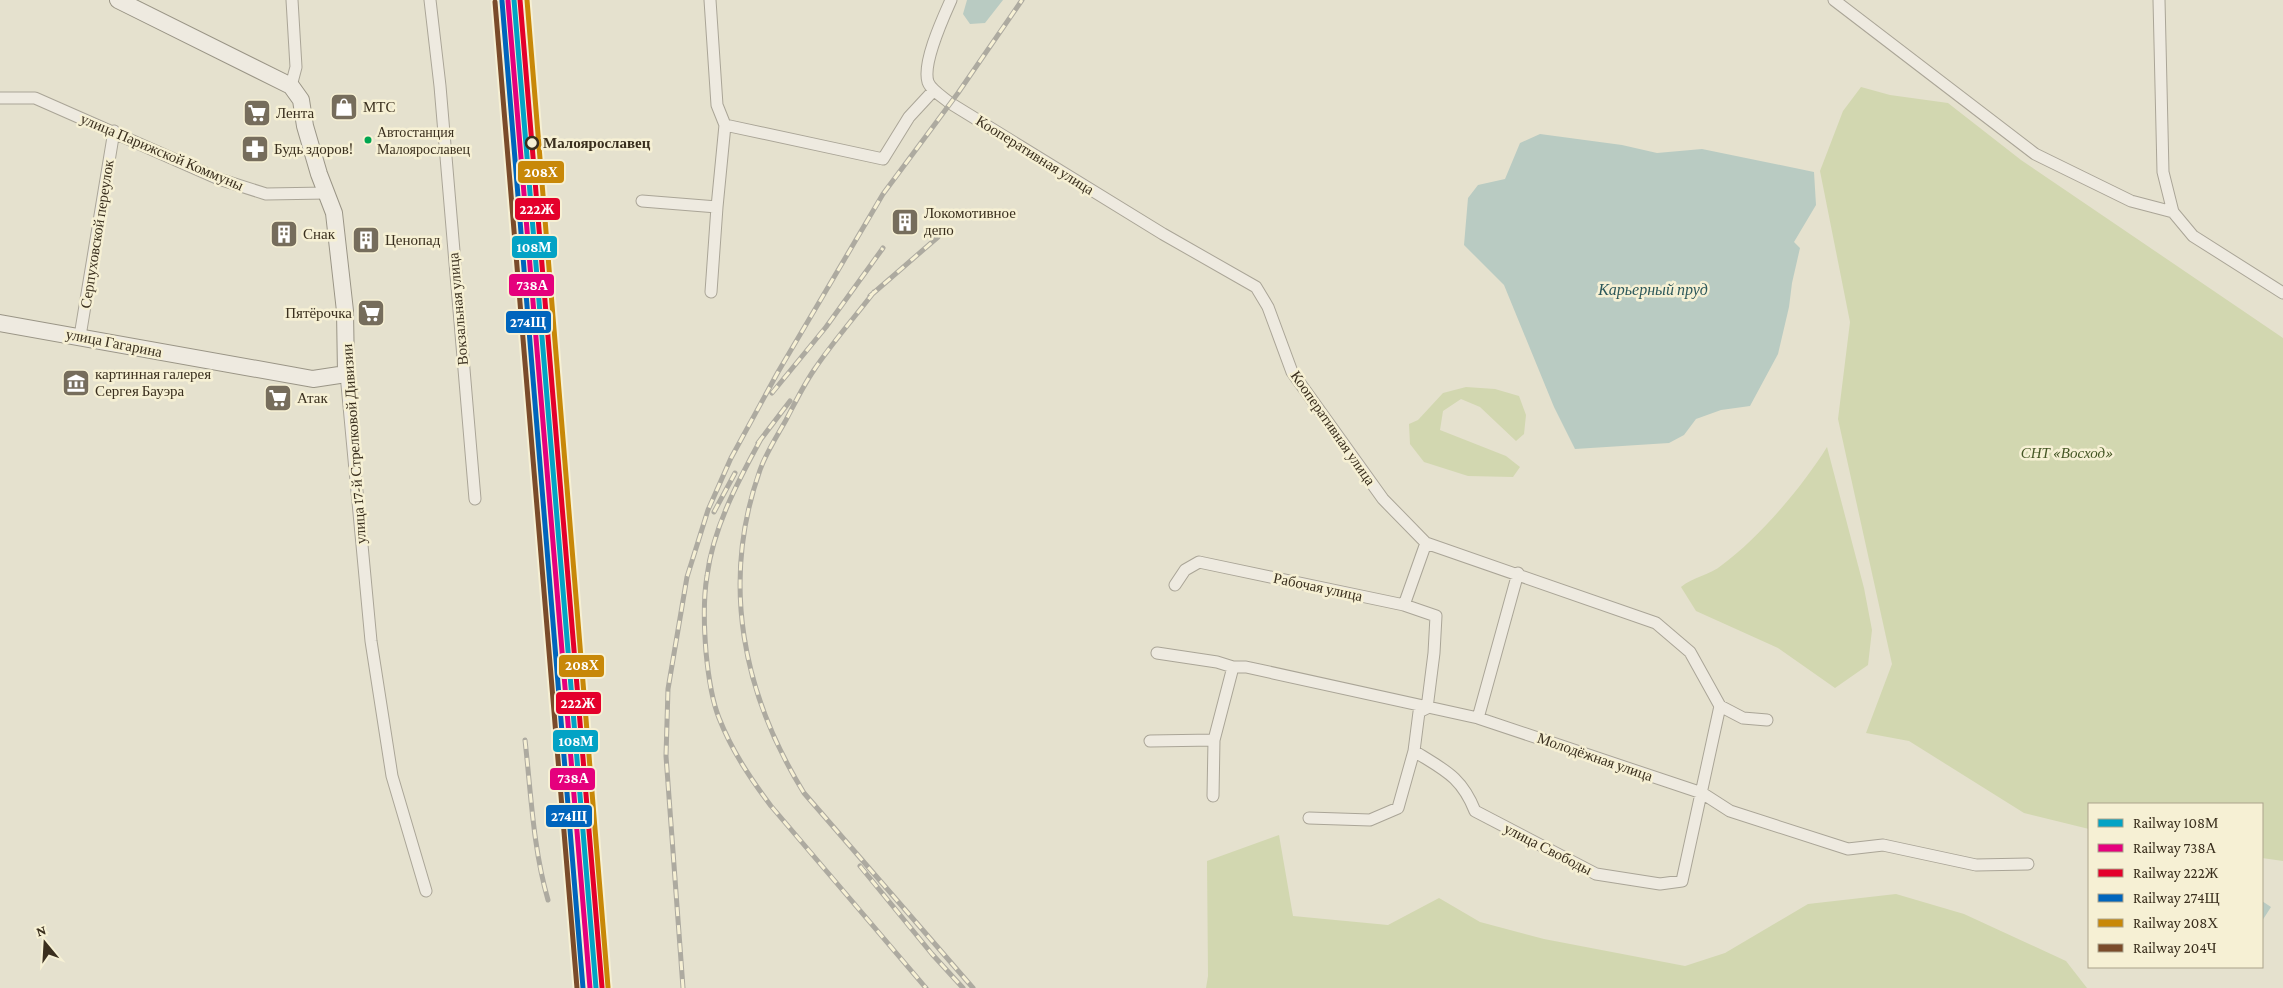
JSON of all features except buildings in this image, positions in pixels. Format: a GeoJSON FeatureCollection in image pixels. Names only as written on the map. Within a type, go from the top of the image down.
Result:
{"type":"FeatureCollection","features":[{"type":"Feature","properties":{"kind":"main road"},"geometry":{"type":"LineString","coordinates":[[118,0],[291,86]]}},
{"type":"Feature","properties":{"kind":"main road","name":"улица 17-й Стрелковой Дивизии"},"geometry":{"type":"LineString","coordinates":[[291,86],[301,100],[318,174],[334,213],[345,311],[346,374]]}},
{"type":"Feature","properties":{"kind":"main road","name":"улица Гагарина"},"geometry":{"type":"LineString","coordinates":[[0,323],[313,379],[346,374]]}},
{"type":"Feature","properties":{"kind":"street"},"geometry":{"type":"LineString","coordinates":[[291,86],[296,67],[292,0]]}},
{"type":"Feature","properties":{"kind":"street","name":"Вокзальная улица"},"geometry":{"type":"LineString","coordinates":[[430,0],[440,86],[475,498]]}},
{"type":"Feature","properties":{"kind":"street"},"geometry":{"type":"LineString","coordinates":[[710,0],[716,105],[725,125],[711,292]]}},
{"type":"Feature","properties":{"kind":"street"},"geometry":{"type":"LineString","coordinates":[[725,125],[883,159],[909,117],[934,90],[928,82],[927,76],[932,43],[951,0]]}},
{"type":"Feature","properties":{"kind":"street"},"geometry":{"type":"LineString","coordinates":[[1834,0],[2035,154],[2131,201],[2173,212]]}},
{"type":"Feature","properties":{"kind":"street"},"geometry":{"type":"LineString","coordinates":[[2159,0],[2163,172],[2173,212],[2193,236],[2283,293]]}},
{"type":"Feature","properties":{"kind":"street","name":"Кооперативная улица"},"geometry":{"type":"LineString","coordinates":[[934,90],[950,103],[1163,234],[1256,287],[1268,307],[1292,372],[1383,499],[1426,543],[1656,623],[1690,652],[1720,706]]}},
{"type":"Feature","properties":{"kind":"street","name":"улица Парижской Коммуны"},"geometry":{"type":"LineString","coordinates":[[0,98],[35,98],[219,179],[266,194],[327,193]]}},
{"type":"Feature","properties":{"kind":"street","name":"Серпуховской переулок"},"geometry":{"type":"LineString","coordinates":[[80,336],[114,132]]}},
{"type":"Feature","properties":{"kind":"street"},"geometry":{"type":"LineString","coordinates":[[642,201],[717,207]]}},
{"type":"Feature","properties":{"kind":"street","name":"улица 17-й Стрелковой Дивизии"},"geometry":{"type":"LineString","coordinates":[[346,374],[371,641],[392,776],[426,891]]}},
{"type":"Feature","properties":{"kind":"street"},"geometry":{"type":"LineString","coordinates":[[1404,605],[1426,543]]}},
{"type":"Feature","properties":{"kind":"street","name":"Рабочая улица"},"geometry":{"type":"LineString","coordinates":[[1174,585],[1185,570],[1199,562],[1404,605],[1436,616],[1434,653],[1427,708]]}},
{"type":"Feature","properties":{"kind":"street"},"geometry":{"type":"LineString","coordinates":[[1478,718],[1518,574]]}},
{"type":"Feature","properties":{"kind":"street","name":"Молодёжная улица"},"geometry":{"type":"LineString","coordinates":[[1157,653],[1217,662],[1233,667],[1246,667],[1478,718],[1702,793],[1730,811],[1848,849],[1884,845],[1976,865],[2028,864]]}},
{"type":"Feature","properties":{"kind":"street"},"geometry":{"type":"LineString","coordinates":[[1213,796],[1214,740],[1233,667]]}},
{"type":"Feature","properties":{"kind":"street"},"geometry":{"type":"LineString","coordinates":[[1702,793],[1720,706],[1743,718],[1767,720]]}},
{"type":"Feature","properties":{"kind":"street"},"geometry":{"type":"LineString","coordinates":[[1308,818],[1370,820],[1398,808],[1414,751],[1419,712],[1427,708]]}},
{"type":"Feature","properties":{"kind":"street"},"geometry":{"type":"LineString","coordinates":[[1150,741],[1214,740]]}},
{"type":"Feature","properties":{"kind":"street","name":"улица Свободы"},"geometry":{"type":"LineString","coordinates":[[1414,751],[1456,778],[1468,794],[1474,811],[1596,874],[1660,884],[1682,881],[1702,793]]}},
{"type":"Feature","properties":{"kind":"green space","name":"СНТ «Восход»"},"geometry":{"type":"Polygon","coordinates":[[[1861,87],[1890,95],[1948,103],[2021,160],[2283,338],[2283,861],[2263,858],[2263,803],[2088,803],[2088,829],[2024,813],[1909,741],[1866,733],[1892,664],[1838,419],[1850,322],[1820,171],[1843,111],[1861,87]]]}},
{"type":"Feature","properties":{"kind":"green space"},"geometry":{"type":"Polygon","coordinates":[[[1466,387],[1495,389],[1519,396],[1526,415],[1524,434],[1516,441],[1480,407],[1461,399],[1443,411],[1440,430],[1506,456],[1520,467],[1513,477],[1468,476],[1424,462],[1410,444],[1409,424],[1418,420],[1443,393],[1466,387]]]}},
{"type":"Feature","properties":{"kind":"green space"},"geometry":{"type":"Polygon","coordinates":[[[1827,447],[1864,588],[1872,630],[1868,665],[1835,688],[1778,648],[1696,611],[1681,587],[1717,568],[1751,541],[1806,478],[1827,447]]]}},
{"type":"Feature","properties":{"kind":"green space"},"geometry":{"type":"Polygon","coordinates":[[[1279,835],[1293,916],[1388,925],[1439,898],[1480,922],[1544,939],[1685,966],[1725,953],[1808,904],[1896,894],[1964,914],[2066,961],[2087,988],[1206,988],[1208,976],[1207,861],[1279,835]]]}},
{"type":"Feature","properties":{"kind":"water"},"geometry":{"type":"Polygon","coordinates":[[[967,0],[1003,0],[985,23],[970,24],[963,14],[967,0]]]}},
{"type":"Feature","properties":{"kind":"water","name":"Карьерный пруд"},"geometry":{"type":"Polygon","coordinates":[[[1540,134],[1622,145],[1657,153],[1702,149],[1814,172],[1816,205],[1794,242],[1800,248],[1778,354],[1750,406],[1721,410],[1696,419],[1684,435],[1669,443],[1575,449],[1554,407],[1504,285],[1464,245],[1468,198],[1478,185],[1505,179],[1520,143],[1540,134]]]}},
{"type":"Feature","properties":{"kind":"water"},"geometry":{"type":"Polygon","coordinates":[[[2263,902],[2271,907],[2263,919],[2263,902]]]}},
{"type":"Feature","properties":{"kind":"railway"},"geometry":{"type":"LineString","coordinates":[[683,988],[666,756],[668,689],[687,577],[708,510],[731,458],[778,372],[883,194],[958,93],[1022,0]]}},
{"type":"Feature","properties":{"kind":"railway"},"geometry":{"type":"LineString","coordinates":[[870,296],[938,237]]}},
{"type":"Feature","properties":{"kind":"railway"},"geometry":{"type":"LineString","coordinates":[[772,393],[826,327],[883,248]]}},
{"type":"Feature","properties":{"kind":"railway"},"geometry":{"type":"LineString","coordinates":[[874,292],[810,376],[768,451],[760,470],[748,512],[741,554],[740,596],[744,637],[753,677],[766,717],[783,755],[804,793],[973,988]]}},
{"type":"Feature","properties":{"kind":"railway"},"geometry":{"type":"LineString","coordinates":[[758,443],[790,401]]}},
{"type":"Feature","properties":{"kind":"railway"},"geometry":{"type":"LineString","coordinates":[[761,439],[728,505],[715,540],[707,576],[704,604],[705,643],[710,685],[716,710],[736,753],[771,806],[926,988]]}},
{"type":"Feature","properties":{"kind":"railway"},"geometry":{"type":"LineString","coordinates":[[714,512],[735,473]]}},
{"type":"Feature","properties":{"kind":"railway"},"geometry":{"type":"LineString","coordinates":[[525,740],[539,861],[548,900]]}},
{"type":"Feature","properties":{"kind":"railway"},"geometry":{"type":"LineString","coordinates":[[569,825],[579,988]]}},
{"type":"Feature","properties":{"kind":"railway"},"geometry":{"type":"LineString","coordinates":[[860,866],[932,954],[963,988]]}},
{"type":"Feature","properties":{"kind":"rail line","name":"108М"},"geometry":{"type":"LineString","coordinates":[[514,0],[596,988]]}},
{"type":"Feature","properties":{"kind":"rail line","name":"222Ж"},"geometry":{"type":"LineString","coordinates":[[520,0],[602,987]]}},
{"type":"Feature","properties":{"kind":"rail line","name":"208Х"},"geometry":{"type":"LineString","coordinates":[[527,0],[608,987]]}},
{"type":"Feature","properties":{"kind":"rail line","name":"274Щ"},"geometry":{"type":"LineString","coordinates":[[502,1],[583,988]]}},
{"type":"Feature","properties":{"kind":"rail line","name":"738А"},"geometry":{"type":"LineString","coordinates":[[508,1],[590,988]]}},
{"type":"Feature","properties":{"kind":"rail line","name":"204Ч"},"geometry":{"type":"LineString","coordinates":[[495,2],[577,988]]}},
{"type":"Feature","properties":{"kind":"place","name":"МТС"},"geometry":{"type":"Point","coordinates":[344,107]}},
{"type":"Feature","properties":{"kind":"place","name":"Лента"},"geometry":{"type":"Point","coordinates":[257,113]}},
{"type":"Feature","properties":{"kind":"place","name":"Автостанция Малоярославец"},"geometry":{"type":"Point","coordinates":[368,140]}},
{"type":"Feature","properties":{"kind":"place","name":"Малоярославец"},"geometry":{"type":"Point","coordinates":[532,143]}},
{"type":"Feature","properties":{"kind":"place","name":"Будь здоров!"},"geometry":{"type":"Point","coordinates":[255,149]}},
{"type":"Feature","properties":{"kind":"place","name":"Локомотивное депо"},"geometry":{"type":"Point","coordinates":[905,222]}},
{"type":"Feature","properties":{"kind":"place","name":"Снак"},"geometry":{"type":"Point","coordinates":[284,234]}},
{"type":"Feature","properties":{"kind":"place","name":"Ценопад"},"geometry":{"type":"Point","coordinates":[366,240]}},
{"type":"Feature","properties":{"kind":"place","name":"Пятёрочка"},"geometry":{"type":"Point","coordinates":[371,313]}},
{"type":"Feature","properties":{"kind":"place","name":"картинная галерея Сергея Бауэра"},"geometry":{"type":"Point","coordinates":[76,383]}},
{"type":"Feature","properties":{"kind":"place","name":"Атак"},"geometry":{"type":"Point","coordinates":[278,398]}}]}
